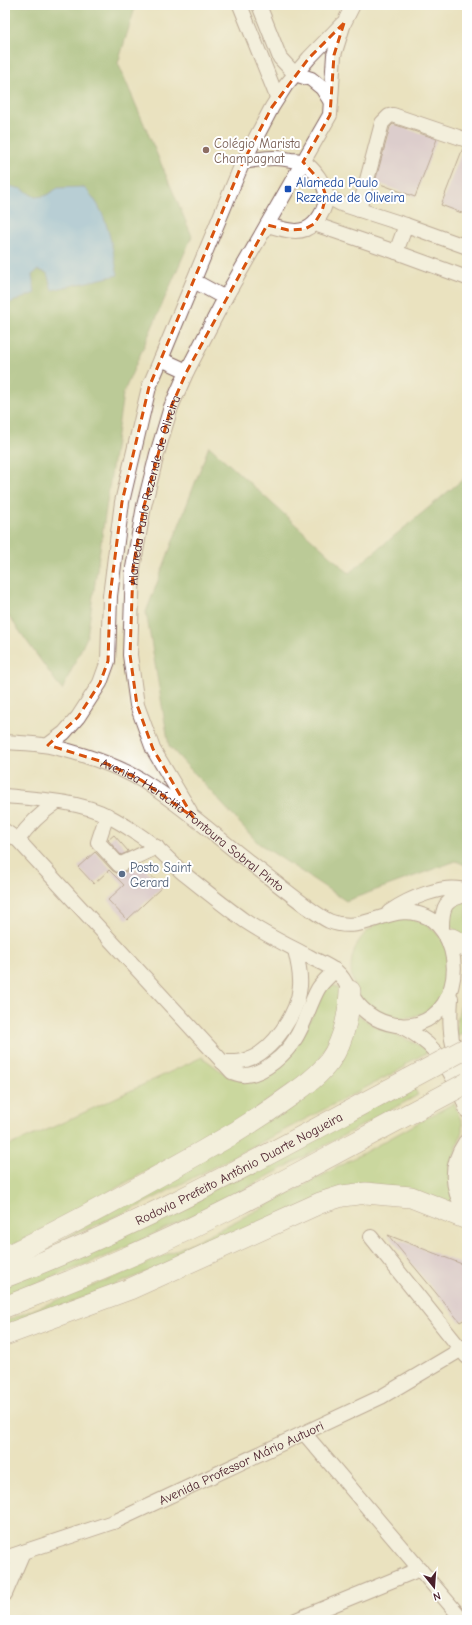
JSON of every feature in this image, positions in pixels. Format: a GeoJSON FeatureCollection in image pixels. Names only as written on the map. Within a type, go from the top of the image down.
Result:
{"type":"FeatureCollection","features":[{"type":"Feature","properties":{"kind":"highway"},"geometry":{"type":"LineString","coordinates":[[5,1257],[147,1183],[212,1146],[280,1103],[304,1085],[324,1069],[334,1054],[347,1022],[350,1009],[348,987]]}},
{"type":"Feature","properties":{"kind":"highway","name":"Rodovia Prefeito Antônio Duarte Nogueira"},"geometry":{"type":"LineString","coordinates":[[5,1277],[102,1237],[153,1213],[467,1048]]}},
{"type":"Feature","properties":{"kind":"highway"},"geometry":{"type":"LineString","coordinates":[[5,1307],[124,1259],[188,1229],[248,1199],[467,1083]]}},
{"type":"Feature","properties":{"kind":"highway"},"geometry":{"type":"LineString","coordinates":[[5,1335],[130,1289],[320,1203],[342,1196],[366,1193],[411,1197],[467,1219]]}},
{"type":"Feature","properties":{"kind":"main road"},"geometry":{"type":"LineString","coordinates":[[467,1143],[460,1153],[456,1168],[455,1184],[460,1199],[467,1212]]}},
{"type":"Feature","properties":{"kind":"street"},"geometry":{"type":"LineString","coordinates":[[240,5],[277,97]]}},
{"type":"Feature","properties":{"kind":"street"},"geometry":{"type":"LineString","coordinates":[[259,5],[280,58],[295,74],[311,79],[322,88],[331,102]]}},
{"type":"Feature","properties":{"kind":"street","name":"Alameda Paulo Rezende de Oliveira"},"geometry":{"type":"LineString","coordinates":[[194,817],[153,749],[137,705],[130,655],[133,568],[144,506],[167,420],[187,371],[225,298],[330,115],[334,56],[344,23],[353,5]]}},
{"type":"Feature","properties":{"kind":"street","name":"Alameda Paulo Rezende de Oliveira"},"geometry":{"type":"LineString","coordinates":[[48,745],[64,733],[78,717],[100,683],[108,661],[110,596],[122,502],[149,387],[243,162],[277,97],[295,74],[344,23]]}},
{"type":"Feature","properties":{"kind":"street"},"geometry":{"type":"LineString","coordinates":[[359,210],[382,123],[389,116],[393,114],[467,140]]}},
{"type":"Feature","properties":{"kind":"street"},"geometry":{"type":"LineString","coordinates":[[243,162],[267,157],[279,157],[304,162],[321,182],[326,196],[322,211],[314,224],[305,230],[288,230],[267,225]]}},
{"type":"Feature","properties":{"kind":"street"},"geometry":{"type":"LineString","coordinates":[[326,196],[341,204],[467,247]]}},
{"type":"Feature","properties":{"kind":"street"},"geometry":{"type":"LineString","coordinates":[[314,224],[467,278]]}},
{"type":"Feature","properties":{"kind":"street"},"geometry":{"type":"LineString","coordinates":[[396,252],[406,225]]}},
{"type":"Feature","properties":{"kind":"street"},"geometry":{"type":"LineString","coordinates":[[194,281],[225,298]]}},
{"type":"Feature","properties":{"kind":"street"},"geometry":{"type":"LineString","coordinates":[[161,358],[187,371]]}},
{"type":"Feature","properties":{"kind":"street","name":"Avenida Heráclito Fontoura Sobral Pinto"},"geometry":{"type":"LineString","coordinates":[[5,742],[48,745],[103,762],[141,780],[194,817],[233,850],[293,896],[329,921],[340,924],[354,925],[371,921],[402,903],[428,894],[449,889],[461,889],[467,891]]}},
{"type":"Feature","properties":{"kind":"street"},"geometry":{"type":"LineString","coordinates":[[5,796],[57,802],[107,815],[157,847],[181,871],[246,922],[295,950],[335,970],[348,987],[358,1004],[369,1015],[383,1022],[399,1025],[414,1024],[429,1019],[442,1010],[451,998],[458,984],[460,969],[454,938],[444,908],[449,901],[456,897],[467,895]]}},
{"type":"Feature","properties":{"kind":"street"},"geometry":{"type":"LineString","coordinates":[[18,840],[27,827],[38,816],[57,802]]}},
{"type":"Feature","properties":{"kind":"street"},"geometry":{"type":"LineString","coordinates":[[107,815],[98,842],[119,865],[157,847]]}},
{"type":"Feature","properties":{"kind":"street"},"geometry":{"type":"LineString","coordinates":[[5,831],[18,840],[222,1062],[232,1072],[239,1075],[247,1075],[258,1072],[284,1053],[295,1040],[319,988],[335,970]]}},
{"type":"Feature","properties":{"kind":"street"},"geometry":{"type":"LineString","coordinates":[[385,914],[400,912],[416,913],[430,918],[454,938]]}},
{"type":"Feature","properties":{"kind":"street"},"geometry":{"type":"LineString","coordinates":[[222,1062],[246,1060],[258,1055],[280,1034],[294,1006],[300,987],[300,974],[295,950]]}},
{"type":"Feature","properties":{"kind":"street"},"geometry":{"type":"LineString","coordinates":[[451,998],[451,1037],[455,1054],[467,1077]]}},
{"type":"Feature","properties":{"kind":"street"},"geometry":{"type":"LineString","coordinates":[[399,1025],[420,1038],[431,1048],[451,1076],[464,1100],[467,1111]]}},
{"type":"Feature","properties":{"kind":"street"},"geometry":{"type":"LineString","coordinates":[[370,1237],[465,1351]]}},
{"type":"Feature","properties":{"kind":"street","name":"Avenida Professor Mário Autuori"},"geometry":{"type":"LineString","coordinates":[[5,1558],[116,1521],[381,1397],[465,1351]]}},
{"type":"Feature","properties":{"kind":"street"},"geometry":{"type":"LineString","coordinates":[[304,1433],[463,1620]]}},
{"type":"Feature","properties":{"kind":"street"},"geometry":{"type":"LineString","coordinates":[[5,1594],[24,1552]]}},
{"type":"Feature","properties":{"kind":"street"},"geometry":{"type":"LineString","coordinates":[[296,1620],[420,1569]]}},
{"type":"Feature","properties":{"kind":"highlighted area"},"geometry":{"type":"Polygon","coordinates":[[[344,23],[334,55],[330,115],[303,162],[321,182],[326,196],[322,211],[314,224],[305,229],[288,230],[267,225],[187,371],[171,407],[144,506],[133,568],[130,655],[137,705],[153,749],[193,817],[141,780],[103,762],[48,745],[78,717],[100,683],[108,661],[110,596],[122,502],[149,387],[242,164],[272,107],[309,58],[344,23]]]}},
{"type":"Feature","properties":{"kind":"green space"},"geometry":{"type":"Polygon","coordinates":[[[5,5],[136,5],[118,63],[192,236],[123,394],[87,637],[62,690],[5,611],[5,5]]]}},
{"type":"Feature","properties":{"kind":"green space"},"geometry":{"type":"Polygon","coordinates":[[[209,446],[349,573],[467,476],[467,866],[456,861],[346,901],[258,843],[169,746],[146,612],[209,446]]]}},
{"type":"Feature","properties":{"kind":"green space"},"geometry":{"type":"Polygon","coordinates":[[[467,900],[467,939],[454,929],[447,921],[452,906],[467,900]]]}},
{"type":"Feature","properties":{"kind":"green space"},"geometry":{"type":"Polygon","coordinates":[[[401,918],[420,922],[436,933],[447,949],[451,968],[447,987],[436,1003],[420,1014],[401,1018],[382,1014],[366,1003],[355,987],[351,968],[355,949],[366,933],[382,922],[401,918]]]}},
{"type":"Feature","properties":{"kind":"green space"},"geometry":{"type":"Polygon","coordinates":[[[467,971],[467,1031],[456,1036],[456,1028],[467,971]]]}},
{"type":"Feature","properties":{"kind":"green space"},"geometry":{"type":"Polygon","coordinates":[[[329,985],[333,985],[341,992],[339,1024],[314,1068],[249,1114],[5,1250],[5,1147],[49,1129],[202,1057],[229,1077],[240,1080],[299,1042],[329,985]]]}},
{"type":"Feature","properties":{"kind":"green space"},"geometry":{"type":"Polygon","coordinates":[[[356,1013],[371,1024],[410,1041],[428,1052],[404,1065],[405,1067],[137,1207],[58,1242],[297,1100],[356,1013]]]}},
{"type":"Feature","properties":{"kind":"green space"},"geometry":{"type":"Polygon","coordinates":[[[413,1086],[418,1095],[228,1198],[112,1254],[5,1296],[5,1285],[413,1086]]]}},
{"type":"Feature","properties":{"kind":"green space"},"geometry":{"type":"Polygon","coordinates":[[[454,1103],[462,1123],[462,1131],[450,1169],[457,1208],[388,1188],[192,1254],[5,1329],[5,1321],[74,1294],[221,1229],[322,1176],[454,1103]]]}},
{"type":"Feature","properties":{"kind":"water"},"geometry":{"type":"Polygon","coordinates":[[[5,185],[22,189],[35,197],[45,196],[58,188],[83,187],[98,205],[103,216],[118,275],[52,290],[47,273],[38,270],[32,275],[35,293],[5,305],[5,185]]]}},
{"type":"Feature","properties":{"kind":"building"},"geometry":{"type":"Polygon","coordinates":[[[393,124],[437,139],[415,197],[375,182],[390,127],[393,124]]]}},
{"type":"Feature","properties":{"kind":"building"},"geometry":{"type":"Polygon","coordinates":[[[463,148],[467,148],[467,215],[441,205],[463,148]]]}},
{"type":"Feature","properties":{"kind":"building"},"geometry":{"type":"Polygon","coordinates":[[[114,835],[128,852],[121,855],[108,840],[114,835]]]}},
{"type":"Feature","properties":{"kind":"building"},"geometry":{"type":"Polygon","coordinates":[[[95,852],[113,871],[117,873],[123,873],[134,867],[138,872],[143,867],[162,887],[127,920],[108,900],[124,885],[109,870],[94,884],[78,867],[95,852]]]}},
{"type":"Feature","properties":{"kind":"building"},"geometry":{"type":"Polygon","coordinates":[[[388,1235],[467,1266],[467,1318],[460,1322],[388,1235]]]}},
{"type":"Feature","properties":{"kind":"place","name":"Colégio Marista Champagnat"},"geometry":{"type":"Point","coordinates":[206,150]}},
{"type":"Feature","properties":{"kind":"place","name":"Alameda Paulo Rezende de Oliveira"},"geometry":{"type":"Point","coordinates":[288,189]}},
{"type":"Feature","properties":{"kind":"place","name":"Posto Saint Gerard"},"geometry":{"type":"Point","coordinates":[122,874]}}]}
